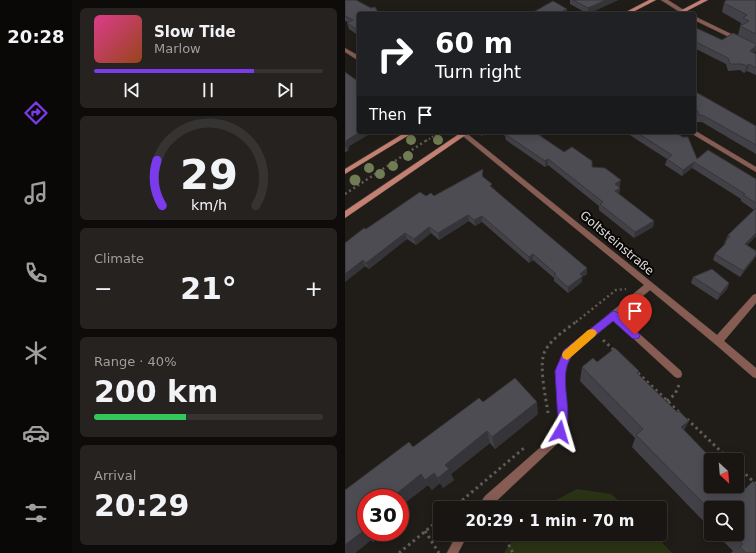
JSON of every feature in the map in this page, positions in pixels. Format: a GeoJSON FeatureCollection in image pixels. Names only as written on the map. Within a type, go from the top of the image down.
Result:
{"type":"FeatureCollection","features":[{"type":"Feature","properties":{"kind":"main road"},"geometry":{"type":"LineString","coordinates":[[629,12],[653,0]]}},
{"type":"Feature","properties":{"kind":"main road"},"geometry":{"type":"LineString","coordinates":[[684,12],[705,0]]}},
{"type":"Feature","properties":{"kind":"main road"},"geometry":{"type":"LineString","coordinates":[[345,172],[408,134]]}},
{"type":"Feature","properties":{"kind":"main road"},"geometry":{"type":"LineString","coordinates":[[345,215],[463,134]]}},
{"type":"Feature","properties":{"kind":"street"},"geometry":{"type":"LineString","coordinates":[[664,0],[681,12]]}},
{"type":"Feature","properties":{"kind":"street"},"geometry":{"type":"LineString","coordinates":[[696,19],[756,48]]}},
{"type":"Feature","properties":{"kind":"street"},"geometry":{"type":"LineString","coordinates":[[345,50],[357,58]]}},
{"type":"Feature","properties":{"kind":"street","name":"Goltsteinstraße"},"geometry":{"type":"LineString","coordinates":[[465,134],[718,341],[756,374]]}},
{"type":"Feature","properties":{"kind":"street"},"geometry":{"type":"LineString","coordinates":[[695,134],[756,170]]}},
{"type":"Feature","properties":{"kind":"street"},"geometry":{"type":"LineString","coordinates":[[488,501],[554,441],[560,432],[563,421],[560,371],[562,363],[568,353],[649,286]]}},
{"type":"Feature","properties":{"kind":"street"},"geometry":{"type":"LineString","coordinates":[[718,341],[756,297]]}},
{"type":"Feature","properties":{"kind":"street"},"geometry":{"type":"LineString","coordinates":[[452,553],[459,541]]}},
{"type":"Feature","properties":{"kind":"lane"},"geometry":{"type":"LineString","coordinates":[[613,315],[678,374]]}},
{"type":"Feature","properties":{"kind":"path"},"geometry":{"type":"LineString","coordinates":[[345,194],[437,134]]}},
{"type":"Feature","properties":{"kind":"path"},"geometry":{"type":"LineString","coordinates":[[549,420],[542,360],[545,350],[557,337],[616,290],[628,289],[641,279]]}},
{"type":"Feature","properties":{"kind":"path"},"geometry":{"type":"LineString","coordinates":[[580,318],[616,353]]}},
{"type":"Feature","properties":{"kind":"path"},"geometry":{"type":"LineString","coordinates":[[633,369],[723,453]]}},
{"type":"Feature","properties":{"kind":"path"},"geometry":{"type":"LineString","coordinates":[[667,401],[675,394],[679,384],[678,374]]}},
{"type":"Feature","properties":{"kind":"path"},"geometry":{"type":"LineString","coordinates":[[461,501],[526,447]]}},
{"type":"Feature","properties":{"kind":"path"},"geometry":{"type":"LineString","coordinates":[[744,473],[756,484]]}},
{"type":"Feature","properties":{"kind":"path"},"geometry":{"type":"LineString","coordinates":[[399,553],[433,525]]}},
{"type":"Feature","properties":{"kind":"path"},"geometry":{"type":"LineString","coordinates":[[425,531],[439,553]]}},
{"type":"Feature","properties":{"kind":"path"},"geometry":{"type":"LineString","coordinates":[[507,541],[513,553]]}},
{"type":"Feature","properties":{"kind":"green space"},"geometry":{"type":"Polygon","coordinates":[[[577,489],[611,494],[619,501],[554,501],[577,489]]]}},
{"type":"Feature","properties":{"kind":"green space"},"geometry":{"type":"Polygon","coordinates":[[[512,541],[661,541],[672,553],[504,553],[512,541]]]}},
{"type":"Feature","properties":{"kind":"building"},"geometry":{"type":"Polygon","coordinates":[[[345,0],[356,0],[371,8],[375,7],[378,12],[357,12],[357,30],[347,23],[353,20],[345,16],[345,0]]]}},
{"type":"Feature","properties":{"kind":"building"},"geometry":{"type":"Polygon","coordinates":[[[573,0],[606,0],[588,8],[573,0]]]}},
{"type":"Feature","properties":{"kind":"building"},"geometry":{"type":"Polygon","coordinates":[[[726,0],[756,0],[756,34],[740,26],[749,21],[743,18],[747,15],[724,3],[726,0]]]}},
{"type":"Feature","properties":{"kind":"building"},"geometry":{"type":"Polygon","coordinates":[[[553,1],[567,9],[561,12],[534,12],[553,1]]]}},
{"type":"Feature","properties":{"kind":"building"},"geometry":{"type":"Polygon","coordinates":[[[696,28],[722,40],[733,33],[756,44],[756,46],[750,51],[756,54],[756,68],[749,64],[747,66],[742,64],[730,64],[728,58],[696,42],[696,28]]]}},
{"type":"Feature","properties":{"kind":"building"},"geometry":{"type":"Polygon","coordinates":[[[345,72],[357,81],[357,134],[347,140],[345,145],[345,72]]]}},
{"type":"Feature","properties":{"kind":"building"},"geometry":{"type":"Polygon","coordinates":[[[696,92],[756,126],[756,145],[704,116],[699,115],[697,110],[696,92]]]}},
{"type":"Feature","properties":{"kind":"building"},"geometry":{"type":"Polygon","coordinates":[[[505,134],[537,134],[564,152],[572,147],[592,161],[592,167],[605,168],[621,180],[615,184],[620,188],[615,191],[654,221],[635,232],[600,204],[603,202],[548,159],[545,161],[505,134]]]}},
{"type":"Feature","properties":{"kind":"building"},"geometry":{"type":"Polygon","coordinates":[[[639,134],[678,134],[683,137],[688,137],[697,159],[708,150],[756,179],[756,203],[743,195],[745,194],[694,162],[683,170],[667,159],[672,155],[639,134]]]}},
{"type":"Feature","properties":{"kind":"building"},"geometry":{"type":"Polygon","coordinates":[[[483,169],[482,176],[492,184],[490,186],[587,268],[580,274],[583,276],[568,287],[554,275],[556,274],[533,254],[529,257],[482,216],[474,220],[468,215],[438,233],[429,227],[414,239],[405,233],[366,263],[363,260],[345,274],[345,243],[364,228],[366,229],[420,192],[426,196],[431,193],[434,196],[483,169]]]}},
{"type":"Feature","properties":{"kind":"building"},"geometry":{"type":"Polygon","coordinates":[[[756,208],[756,233],[745,244],[756,251],[756,255],[743,271],[715,254],[726,243],[725,242],[730,236],[728,235],[756,208]]]}},
{"type":"Feature","properties":{"kind":"building"},"geometry":{"type":"Polygon","coordinates":[[[712,269],[729,283],[720,294],[693,277],[712,269]]]}},
{"type":"Feature","properties":{"kind":"building"},"geometry":{"type":"Polygon","coordinates":[[[615,348],[639,371],[637,373],[677,412],[679,411],[689,421],[681,427],[706,453],[704,453],[704,493],[744,493],[744,490],[753,481],[756,485],[756,553],[746,553],[740,547],[743,544],[740,541],[744,541],[744,501],[704,501],[704,504],[636,435],[643,429],[582,367],[593,358],[597,362],[615,348]]]}},
{"type":"Feature","properties":{"kind":"building"},"geometry":{"type":"Polygon","coordinates":[[[515,378],[537,402],[492,437],[487,431],[445,465],[449,469],[438,478],[434,473],[425,480],[421,474],[402,489],[357,489],[357,536],[345,545],[345,490],[409,442],[413,447],[479,398],[483,402],[515,378]]]}},
{"type":"Feature","properties":{"kind":"slow traffic"},"geometry":{"type":"LineString","coordinates":[[567,355],[592,333]]}},
{"type":"Feature","properties":{"kind":"route"},"geometry":{"type":"LineString","coordinates":[[560,432],[563,421],[560,371],[562,363],[568,353],[613,315],[635,335]]}}]}
